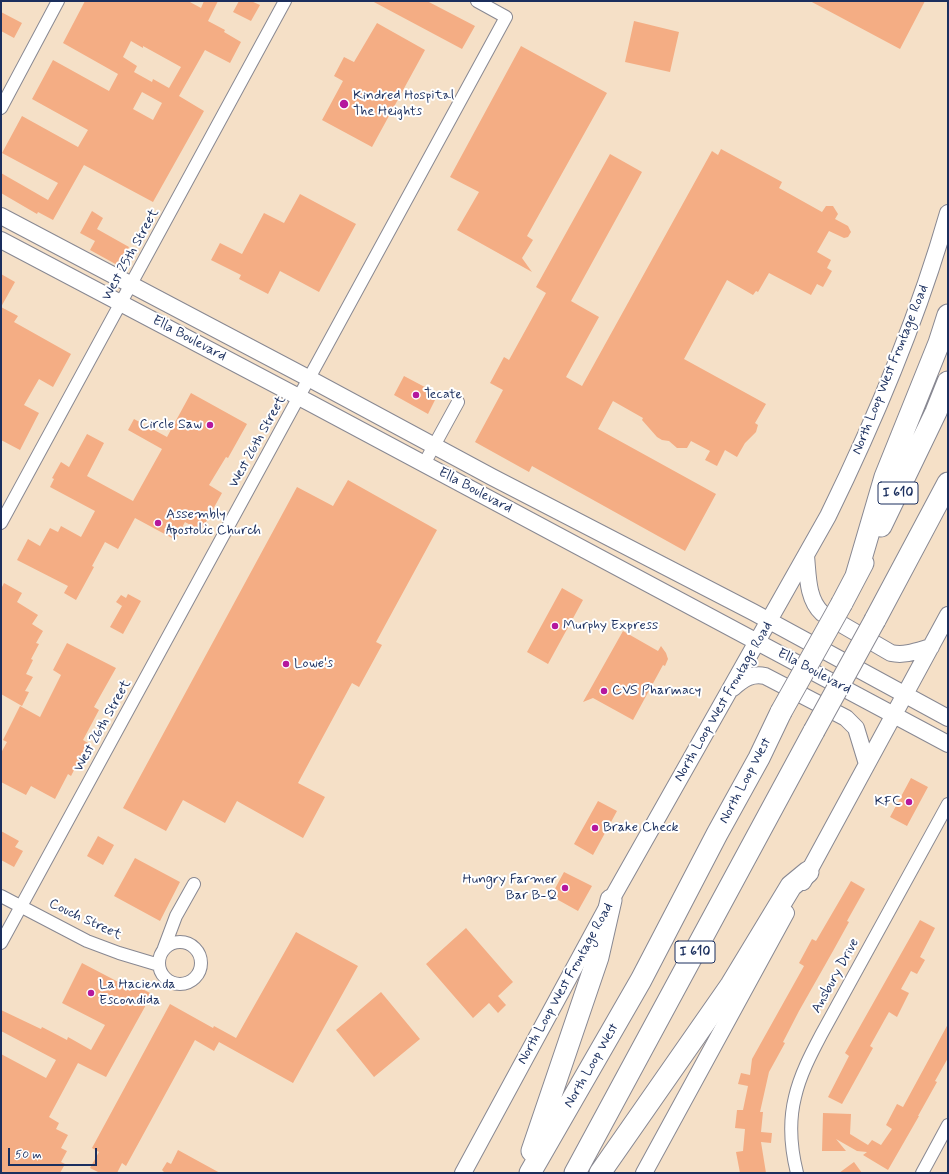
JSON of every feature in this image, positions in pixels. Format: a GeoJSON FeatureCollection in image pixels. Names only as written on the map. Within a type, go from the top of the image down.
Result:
{"type":"FeatureCollection","features":[{"type":"Feature","properties":{"kind":"highway"},"geometry":{"type":"LineString","coordinates":[[856,576],[885,477],[939,343],[948,315]]}},
{"type":"Feature","properties":{"kind":"highway","name":"North Loop West"},"geometry":{"type":"LineString","coordinates":[[530,1173],[641,980],[717,834],[759,758],[781,712],[842,603],[900,489],[936,412],[948,382]]}},
{"type":"Feature","properties":{"kind":"highway","name":"I 610"},"geometry":{"type":"LineString","coordinates":[[575,1173],[948,483]]}},
{"type":"Feature","properties":{"kind":"highway"},"geometry":{"type":"LineString","coordinates":[[600,1173],[731,985],[791,886],[808,872]]}},
{"type":"Feature","properties":{"kind":"highway"},"geometry":{"type":"LineString","coordinates":[[525,1173],[598,957],[611,900]]}},
{"type":"Feature","properties":{"kind":"main road","name":"North Loop West Frontage Road"},"geometry":{"type":"LineString","coordinates":[[463,1173],[611,900],[828,516],[852,468],[890,381],[936,255],[948,213]]}},
{"type":"Feature","properties":{"kind":"main road","name":"Ella Boulevard"},"geometry":{"type":"LineString","coordinates":[[1,216],[434,446],[770,621],[948,718]]}},
{"type":"Feature","properties":{"kind":"main road","name":"Ella Boulevard"},"geometry":{"type":"LineString","coordinates":[[1,240],[300,397],[948,744]]}},
{"type":"Feature","properties":{"kind":"main road"},"geometry":{"type":"LineString","coordinates":[[806,556],[811,596],[817,608],[822,613],[897,655],[908,654],[931,647]]}},
{"type":"Feature","properties":{"kind":"main road"},"geometry":{"type":"LineString","coordinates":[[644,1173],[948,615]]}},
{"type":"Feature","properties":{"kind":"main road"},"geometry":{"type":"LineString","coordinates":[[731,689],[746,678],[755,675],[765,676],[841,715],[851,722],[856,728],[867,764]]}},
{"type":"Feature","properties":{"kind":"street"},"geometry":{"type":"LineString","coordinates":[[1,108],[58,1]]}},
{"type":"Feature","properties":{"kind":"street","name":"West 25th Street"},"geometry":{"type":"LineString","coordinates":[[1,523],[285,1]]}},
{"type":"Feature","properties":{"kind":"street","name":"West 26th Street"},"geometry":{"type":"LineString","coordinates":[[1,943],[310,379],[506,17],[477,1]]}},
{"type":"Feature","properties":{"kind":"street"},"geometry":{"type":"LineString","coordinates":[[424,464],[458,402]]}},
{"type":"Feature","properties":{"kind":"street","name":"Ansbury Drive"},"geometry":{"type":"LineString","coordinates":[[797,1173],[793,1155],[792,1117],[795,1097],[808,1061],[948,804]]}},
{"type":"Feature","properties":{"kind":"street"},"geometry":{"type":"LineString","coordinates":[[164,948],[172,943],[180,941],[189,944],[196,949],[200,958],[200,967],[197,975],[190,981],[182,984],[172,983],[166,979],[161,972],[159,965],[160,956],[176,916],[194,884]]}},
{"type":"Feature","properties":{"kind":"street","name":"Couch Street"},"geometry":{"type":"LineString","coordinates":[[1,896],[87,941],[119,953],[159,965]]}},
{"type":"Feature","properties":{"kind":"street"},"geometry":{"type":"LineString","coordinates":[[922,1173],[948,1125]]}},
{"type":"Feature","properties":{"kind":"building"},"geometry":{"type":"Polygon","coordinates":[[[85,1],[188,1],[201,8],[204,1],[218,1],[208,21],[225,30],[224,32],[241,42],[230,63],[205,50],[179,96],[204,111],[153,202],[84,165],[53,220],[38,212],[37,214],[1,193],[1,173],[48,200],[58,183],[2,153],[22,116],[78,147],[88,130],[32,99],[53,60],[109,91],[118,74],[63,43],[85,1]],[[131,41],[123,57],[137,66],[134,72],[152,82],[153,79],[169,88],[181,67],[131,41]],[[142,92],[133,109],[153,120],[162,103],[142,92]]]}},
{"type":"Feature","properties":{"kind":"building"},"geometry":{"type":"Polygon","coordinates":[[[239,1],[251,1],[260,5],[251,21],[233,12],[239,1]]]}},
{"type":"Feature","properties":{"kind":"building"},"geometry":{"type":"Polygon","coordinates":[[[372,1],[427,1],[475,26],[462,49],[372,1]]]}},
{"type":"Feature","properties":{"kind":"building"},"geometry":{"type":"Polygon","coordinates":[[[810,1],[925,1],[900,49],[810,1]]]}},
{"type":"Feature","properties":{"kind":"building"},"geometry":{"type":"Polygon","coordinates":[[[1,12],[22,23],[14,38],[1,31],[1,12]]]}},
{"type":"Feature","properties":{"kind":"building"},"geometry":{"type":"Polygon","coordinates":[[[634,21],[679,32],[670,72],[625,62],[634,21]]]}},
{"type":"Feature","properties":{"kind":"building"},"geometry":{"type":"Polygon","coordinates":[[[377,23],[425,50],[372,147],[322,120],[343,81],[334,76],[344,57],[354,62],[377,23]]]}},
{"type":"Feature","properties":{"kind":"building"},"geometry":{"type":"Polygon","coordinates":[[[521,46],[607,93],[527,236],[533,240],[522,258],[532,272],[457,230],[479,192],[450,177],[521,46]]]}},
{"type":"Feature","properties":{"kind":"building"},"geometry":{"type":"Polygon","coordinates":[[[721,149],[782,182],[779,188],[822,212],[826,206],[833,206],[838,214],[835,219],[848,226],[851,232],[848,237],[844,238],[829,231],[817,252],[831,260],[827,268],[832,271],[823,287],[817,284],[811,295],[769,273],[758,292],[756,291],[753,295],[727,280],[684,359],[766,404],[755,423],[758,425],[756,432],[745,443],[737,457],[725,450],[717,466],[705,460],[710,451],[691,441],[687,448],[677,448],[669,441],[662,440],[657,437],[642,420],[643,418],[613,401],[598,429],[716,494],[685,551],[532,466],[529,472],[475,442],[503,390],[490,383],[504,357],[509,360],[546,293],[536,287],[610,154],[642,172],[571,301],[599,317],[566,377],[582,386],[712,151],[718,155],[721,149]]]}},
{"type":"Feature","properties":{"kind":"building"},"geometry":{"type":"Polygon","coordinates":[[[300,194],[356,224],[319,292],[280,271],[268,294],[239,279],[241,275],[211,260],[220,243],[242,254],[264,213],[284,223],[300,194]]]}},
{"type":"Feature","properties":{"kind":"building"},"geometry":{"type":"Polygon","coordinates":[[[92,211],[103,218],[97,229],[129,247],[119,266],[90,250],[95,241],[80,233],[92,211]]]}},
{"type":"Feature","properties":{"kind":"building"},"geometry":{"type":"Polygon","coordinates":[[[1,274],[15,282],[1,307],[1,274]]]}},
{"type":"Feature","properties":{"kind":"building"},"geometry":{"type":"Polygon","coordinates":[[[1,307],[18,316],[14,322],[71,354],[53,387],[39,379],[24,405],[39,413],[20,450],[1,440],[1,307]]]}},
{"type":"Feature","properties":{"kind":"building","name":"Tecate"},"geometry":{"type":"Polygon","coordinates":[[[404,376],[438,394],[428,414],[394,395],[404,376]]]}},
{"type":"Feature","properties":{"kind":"building"},"geometry":{"type":"Polygon","coordinates":[[[191,393],[247,424],[228,458],[226,457],[209,485],[222,493],[201,531],[185,522],[177,537],[173,535],[172,538],[135,518],[118,549],[105,542],[92,566],[94,567],[76,600],[64,593],[68,586],[17,560],[28,539],[40,546],[50,528],[58,532],[61,526],[81,537],[95,511],[50,487],[54,479],[52,478],[61,462],[69,467],[87,434],[104,443],[87,476],[133,501],[162,449],[128,430],[134,419],[167,437],[191,393]]]}},
{"type":"Feature","properties":{"kind":"building","name":"Lowe's"},"geometry":{"type":"Polygon","coordinates":[[[348,480],[437,530],[376,642],[382,645],[359,687],[352,683],[298,783],[325,797],[303,838],[237,801],[225,823],[183,800],[166,831],[123,808],[297,487],[333,506],[348,480]]]}},
{"type":"Feature","properties":{"kind":"building"},"geometry":{"type":"Polygon","coordinates":[[[4,583],[22,593],[17,602],[38,615],[32,624],[43,631],[36,643],[39,644],[31,659],[33,660],[26,674],[33,677],[25,691],[29,692],[22,706],[1,694],[1,589],[4,583]]]}},
{"type":"Feature","properties":{"kind":"building"},"geometry":{"type":"Polygon","coordinates":[[[562,588],[583,600],[548,664],[527,652],[562,588]]]}},
{"type":"Feature","properties":{"kind":"building"},"geometry":{"type":"Polygon","coordinates":[[[128,594],[141,601],[123,634],[110,627],[122,606],[116,602],[121,595],[126,598],[128,594]]]}},
{"type":"Feature","properties":{"kind":"building","name":"CVS Pharmacy"},"geometry":{"type":"Polygon","coordinates":[[[623,631],[658,651],[661,646],[668,659],[665,666],[663,665],[633,720],[593,698],[583,702],[623,631]]]}},
{"type":"Feature","properties":{"kind":"building"},"geometry":{"type":"Polygon","coordinates":[[[67,643],[116,668],[94,707],[99,710],[83,740],[88,743],[71,776],[68,774],[55,799],[31,786],[26,795],[1,782],[1,753],[7,742],[3,740],[20,706],[40,717],[61,675],[53,670],[67,643]]]}},
{"type":"Feature","properties":{"kind":"building","name":"KFC"},"geometry":{"type":"Polygon","coordinates":[[[911,778],[928,787],[907,826],[890,817],[911,778]]]}},
{"type":"Feature","properties":{"kind":"building","name":"Brake Check"},"geometry":{"type":"Polygon","coordinates":[[[598,801],[617,811],[593,855],[574,844],[598,801]]]}},
{"type":"Feature","properties":{"kind":"building"},"geometry":{"type":"Polygon","coordinates":[[[1,831],[19,841],[15,847],[23,851],[14,867],[1,860],[1,831]]]}},
{"type":"Feature","properties":{"kind":"building"},"geometry":{"type":"Polygon","coordinates":[[[98,836],[114,845],[103,865],[87,856],[98,836]]]}},
{"type":"Feature","properties":{"kind":"building"},"geometry":{"type":"Polygon","coordinates":[[[135,858],[180,882],[160,921],[114,896],[135,858]]]}},
{"type":"Feature","properties":{"kind":"building"},"geometry":{"type":"Polygon","coordinates":[[[564,872],[592,886],[578,911],[551,896],[564,872]]]}},
{"type":"Feature","properties":{"kind":"building"},"geometry":{"type":"Polygon","coordinates":[[[851,881],[865,889],[847,921],[849,922],[799,1011],[783,1042],[785,1043],[769,1072],[760,1112],[763,1112],[761,1132],[772,1133],[771,1143],[761,1142],[766,1173],[740,1173],[736,1152],[743,1151],[745,1129],[735,1128],[737,1110],[743,1110],[748,1086],[738,1084],[741,1073],[750,1075],[752,1059],[804,966],[799,963],[812,939],[816,941],[851,881]]]}},
{"type":"Feature","properties":{"kind":"building"},"geometry":{"type":"Polygon","coordinates":[[[920,920],[935,928],[920,957],[925,960],[917,974],[911,971],[901,989],[909,993],[897,1017],[889,1012],[870,1046],[873,1048],[842,1104],[828,1097],[849,1056],[845,1053],[920,920]]]}},
{"type":"Feature","properties":{"kind":"building"},"geometry":{"type":"Polygon","coordinates":[[[466,928],[513,982],[498,996],[506,1005],[498,1013],[489,1003],[473,1018],[426,964],[466,928]]]}},
{"type":"Feature","properties":{"kind":"building"},"geometry":{"type":"Polygon","coordinates":[[[296,932],[358,966],[293,1083],[219,1042],[214,1051],[195,1040],[126,1166],[122,1163],[117,1173],[100,1173],[90,1168],[99,1152],[92,1148],[170,1004],[213,1028],[214,1026],[236,1038],[296,932]]]}},
{"type":"Feature","properties":{"kind":"building"},"geometry":{"type":"Polygon","coordinates":[[[82,963],[126,986],[129,982],[152,994],[106,1077],[78,1063],[49,1117],[59,1123],[56,1129],[68,1135],[61,1148],[67,1151],[61,1162],[65,1164],[60,1173],[1,1173],[1,1054],[46,1078],[56,1060],[1,1031],[1,1010],[41,1029],[42,1027],[67,1040],[68,1037],[91,1050],[105,1025],[62,1003],[82,963]]]}},
{"type":"Feature","properties":{"kind":"building"},"geometry":{"type":"Polygon","coordinates":[[[381,992],[420,1039],[374,1077],[336,1030],[381,992]]]}},
{"type":"Feature","properties":{"kind":"building"},"geometry":{"type":"Polygon","coordinates":[[[948,1024],[948,1058],[935,1081],[937,1082],[919,1116],[888,1170],[863,1155],[867,1152],[857,1151],[836,1139],[846,1151],[822,1151],[823,1113],[851,1114],[850,1134],[868,1145],[872,1140],[881,1145],[892,1129],[886,1125],[897,1104],[903,1107],[948,1024]]]}},
{"type":"Feature","properties":{"kind":"building"},"geometry":{"type":"Polygon","coordinates":[[[178,1150],[220,1173],[165,1173],[162,1170],[167,1162],[171,1164],[178,1150]]]}},
{"type":"Feature","properties":{"kind":"building"},"geometry":{"type":"Polygon","coordinates":[[[854,1162],[862,1173],[839,1173],[854,1162]]]}},
{"type":"Feature","properties":{"kind":"place","name":"Kindred Hospital The Heights"},"geometry":{"type":"Point","coordinates":[344,104]}},
{"type":"Feature","properties":{"kind":"place","name":"Tecate"},"geometry":{"type":"Point","coordinates":[416,395]}},
{"type":"Feature","properties":{"kind":"place","name":"Circle Saw"},"geometry":{"type":"Point","coordinates":[210,425]}},
{"type":"Feature","properties":{"kind":"place","name":"Assembly Apostolic Church"},"geometry":{"type":"Point","coordinates":[158,523]}},
{"type":"Feature","properties":{"kind":"place","name":"Murphy Express"},"geometry":{"type":"Point","coordinates":[555,626]}},
{"type":"Feature","properties":{"kind":"place","name":"Lowe's"},"geometry":{"type":"Point","coordinates":[286,664]}},
{"type":"Feature","properties":{"kind":"place","name":"CVS Pharmacy"},"geometry":{"type":"Point","coordinates":[604,691]}},
{"type":"Feature","properties":{"kind":"place","name":"KFC"},"geometry":{"type":"Point","coordinates":[909,802]}},
{"type":"Feature","properties":{"kind":"place","name":"Brake Check"},"geometry":{"type":"Point","coordinates":[595,828]}},
{"type":"Feature","properties":{"kind":"place","name":"Hungry Farmer Bar B-Q"},"geometry":{"type":"Point","coordinates":[565,888]}},
{"type":"Feature","properties":{"kind":"place","name":"La Hacienda Escondida"},"geometry":{"type":"Point","coordinates":[91,993]}}]}
